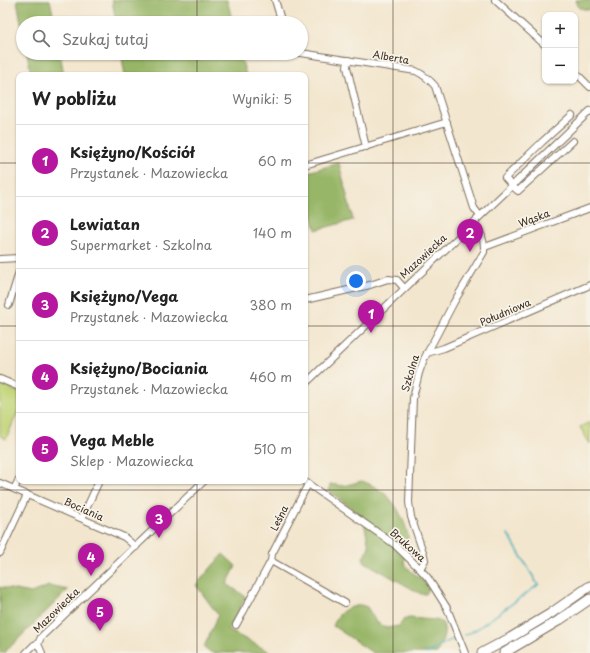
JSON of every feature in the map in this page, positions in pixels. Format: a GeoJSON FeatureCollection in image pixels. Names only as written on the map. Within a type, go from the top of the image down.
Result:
{"type":"FeatureCollection","features":[{"type":"Feature","properties":{"kind":"main road"},"geometry":{"type":"LineString","coordinates":[[483,652],[550,614],[590,586]]}},
{"type":"Feature","properties":{"kind":"main road"},"geometry":{"type":"LineString","coordinates":[[504,653],[558,621],[590,599]]}},
{"type":"Feature","properties":{"kind":"street"},"geometry":{"type":"LineString","coordinates":[[275,0],[280,16]]}},
{"type":"Feature","properties":{"kind":"street"},"geometry":{"type":"LineString","coordinates":[[495,0],[542,42]]}},
{"type":"Feature","properties":{"kind":"street","name":"Alberta"},"geometry":{"type":"LineString","coordinates":[[308,54],[416,71],[429,79],[435,86],[474,208],[480,216]]}},
{"type":"Feature","properties":{"kind":"street"},"geometry":{"type":"LineString","coordinates":[[348,60],[347,67],[366,147]]}},
{"type":"Feature","properties":{"kind":"street"},"geometry":{"type":"LineString","coordinates":[[578,75],[590,87]]}},
{"type":"Feature","properties":{"kind":"street","name":"Mazowiecka"},"geometry":{"type":"LineString","coordinates":[[308,381],[590,111]]}},
{"type":"Feature","properties":{"kind":"street"},"geometry":{"type":"LineString","coordinates":[[572,115],[505,178],[518,191],[573,141]]}},
{"type":"Feature","properties":{"kind":"street"},"geometry":{"type":"LineString","coordinates":[[308,164],[447,122]]}},
{"type":"Feature","properties":{"kind":"street","name":"Wąska"},"geometry":{"type":"LineString","coordinates":[[485,247],[590,208]]}},
{"type":"Feature","properties":{"kind":"street"},"geometry":{"type":"LineString","coordinates":[[474,222],[479,229],[485,247]]}},
{"type":"Feature","properties":{"kind":"street","name":"Szkolna"},"geometry":{"type":"LineString","coordinates":[[420,569],[424,560],[424,555],[411,517],[409,502],[412,398],[419,373],[427,353],[454,302],[482,258],[485,247]]}},
{"type":"Feature","properties":{"kind":"street"},"geometry":{"type":"LineString","coordinates":[[0,259],[16,258]]}},
{"type":"Feature","properties":{"kind":"street"},"geometry":{"type":"LineString","coordinates":[[308,299],[370,285],[388,279],[397,280],[404,288]]}},
{"type":"Feature","properties":{"kind":"street"},"geometry":{"type":"LineString","coordinates":[[9,305],[16,282]]}},
{"type":"Feature","properties":{"kind":"street","name":"Południowa"},"geometry":{"type":"LineString","coordinates":[[427,353],[451,345],[590,285]]}},
{"type":"Feature","properties":{"kind":"street"},"geometry":{"type":"LineString","coordinates":[[0,379],[16,386]]}},
{"type":"Feature","properties":{"kind":"street","name":"Bociania"},"geometry":{"type":"LineString","coordinates":[[0,483],[124,537],[136,547]]}},
{"type":"Feature","properties":{"kind":"street","name":"Brukowa"},"geometry":{"type":"LineString","coordinates":[[308,483],[394,544],[420,569],[428,578],[447,608],[465,653]]}},
{"type":"Feature","properties":{"kind":"street"},"geometry":{"type":"LineString","coordinates":[[14,489],[16,484]]}},
{"type":"Feature","properties":{"kind":"street"},"geometry":{"type":"LineString","coordinates":[[82,518],[99,484]]}},
{"type":"Feature","properties":{"kind":"street","name":"Mazowiecka"},"geometry":{"type":"LineString","coordinates":[[26,653],[34,645],[38,644],[41,637],[201,484]]}},
{"type":"Feature","properties":{"kind":"street","name":"Leśna"},"geometry":{"type":"LineString","coordinates":[[236,625],[270,561],[305,484]]}},
{"type":"Feature","properties":{"kind":"street"},"geometry":{"type":"LineString","coordinates":[[0,553],[27,495]]}},
{"type":"Feature","properties":{"kind":"street"},"geometry":{"type":"LineString","coordinates":[[270,561],[345,603]]}},
{"type":"Feature","properties":{"kind":"street"},"geometry":{"type":"LineString","coordinates":[[38,644],[38,647],[42,653]]}},
{"type":"Feature","properties":{"kind":"green space"},"geometry":{"type":"Polygon","coordinates":[[[17,0],[50,0],[53,16],[20,16],[17,0]]]}},
{"type":"Feature","properties":{"kind":"green space"},"geometry":{"type":"Polygon","coordinates":[[[112,0],[227,0],[231,16],[115,16],[112,0]]]}},
{"type":"Feature","properties":{"kind":"green space"},"geometry":{"type":"Polygon","coordinates":[[[576,0],[590,0],[590,10],[579,8],[576,0]]]}},
{"type":"Feature","properties":{"kind":"green space"},"geometry":{"type":"Polygon","coordinates":[[[28,60],[61,60],[63,72],[30,72],[28,60]]]}},
{"type":"Feature","properties":{"kind":"green space"},"geometry":{"type":"Polygon","coordinates":[[[122,60],[242,60],[245,72],[124,72],[122,60]]]}},
{"type":"Feature","properties":{"kind":"green space"},"geometry":{"type":"Polygon","coordinates":[[[339,163],[353,220],[316,230],[308,198],[308,172],[339,163]]]}},
{"type":"Feature","properties":{"kind":"green space"},"geometry":{"type":"Polygon","coordinates":[[[0,383],[16,391],[16,416],[6,439],[0,436],[0,383]]]}},
{"type":"Feature","properties":{"kind":"green space"},"geometry":{"type":"Polygon","coordinates":[[[590,422],[590,444],[580,427],[590,422]]]}},
{"type":"Feature","properties":{"kind":"green space"},"geometry":{"type":"Polygon","coordinates":[[[362,481],[382,491],[392,501],[400,513],[408,538],[408,548],[404,562],[409,570],[427,585],[429,589],[426,594],[421,594],[365,562],[363,558],[369,547],[363,517],[329,491],[330,484],[343,486],[362,481]]]}},
{"type":"Feature","properties":{"kind":"green space"},"geometry":{"type":"Polygon","coordinates":[[[223,554],[236,566],[227,584],[246,597],[228,630],[272,653],[212,653],[204,647],[218,615],[196,585],[223,554]]]}},
{"type":"Feature","properties":{"kind":"green space"},"geometry":{"type":"Polygon","coordinates":[[[49,586],[68,590],[4,653],[0,653],[0,587],[31,593],[49,586]]]}},
{"type":"Feature","properties":{"kind":"green space"},"geometry":{"type":"Polygon","coordinates":[[[361,605],[367,607],[376,622],[387,628],[399,626],[403,620],[409,618],[436,620],[442,622],[444,626],[444,634],[437,653],[373,653],[333,626],[343,611],[351,607],[361,605]]]}},
{"type":"Feature","properties":{"kind":"waterway"},"geometry":{"type":"LineString","coordinates":[[465,635],[477,629],[538,585],[508,534]]}},
{"type":"Feature","properties":{"kind":"waterway"},"geometry":{"type":"LineString","coordinates":[[426,653],[452,640]]}},
{"type":"Feature","properties":{"kind":"place","name":"Lewiatan"},"geometry":{"type":"Point","coordinates":[470,252]}},
{"type":"Feature","properties":{"kind":"place","name":"Księżyno/Kościół"},"geometry":{"type":"Point","coordinates":[371,333]}},
{"type":"Feature","properties":{"kind":"place","name":"Księżyno/Vega"},"geometry":{"type":"Point","coordinates":[159,538]}},
{"type":"Feature","properties":{"kind":"place","name":"Księżyno/Bociania"},"geometry":{"type":"Point","coordinates":[91,576]}},
{"type":"Feature","properties":{"kind":"place","name":"Vega Meble"},"geometry":{"type":"Point","coordinates":[100,631]}}]}
